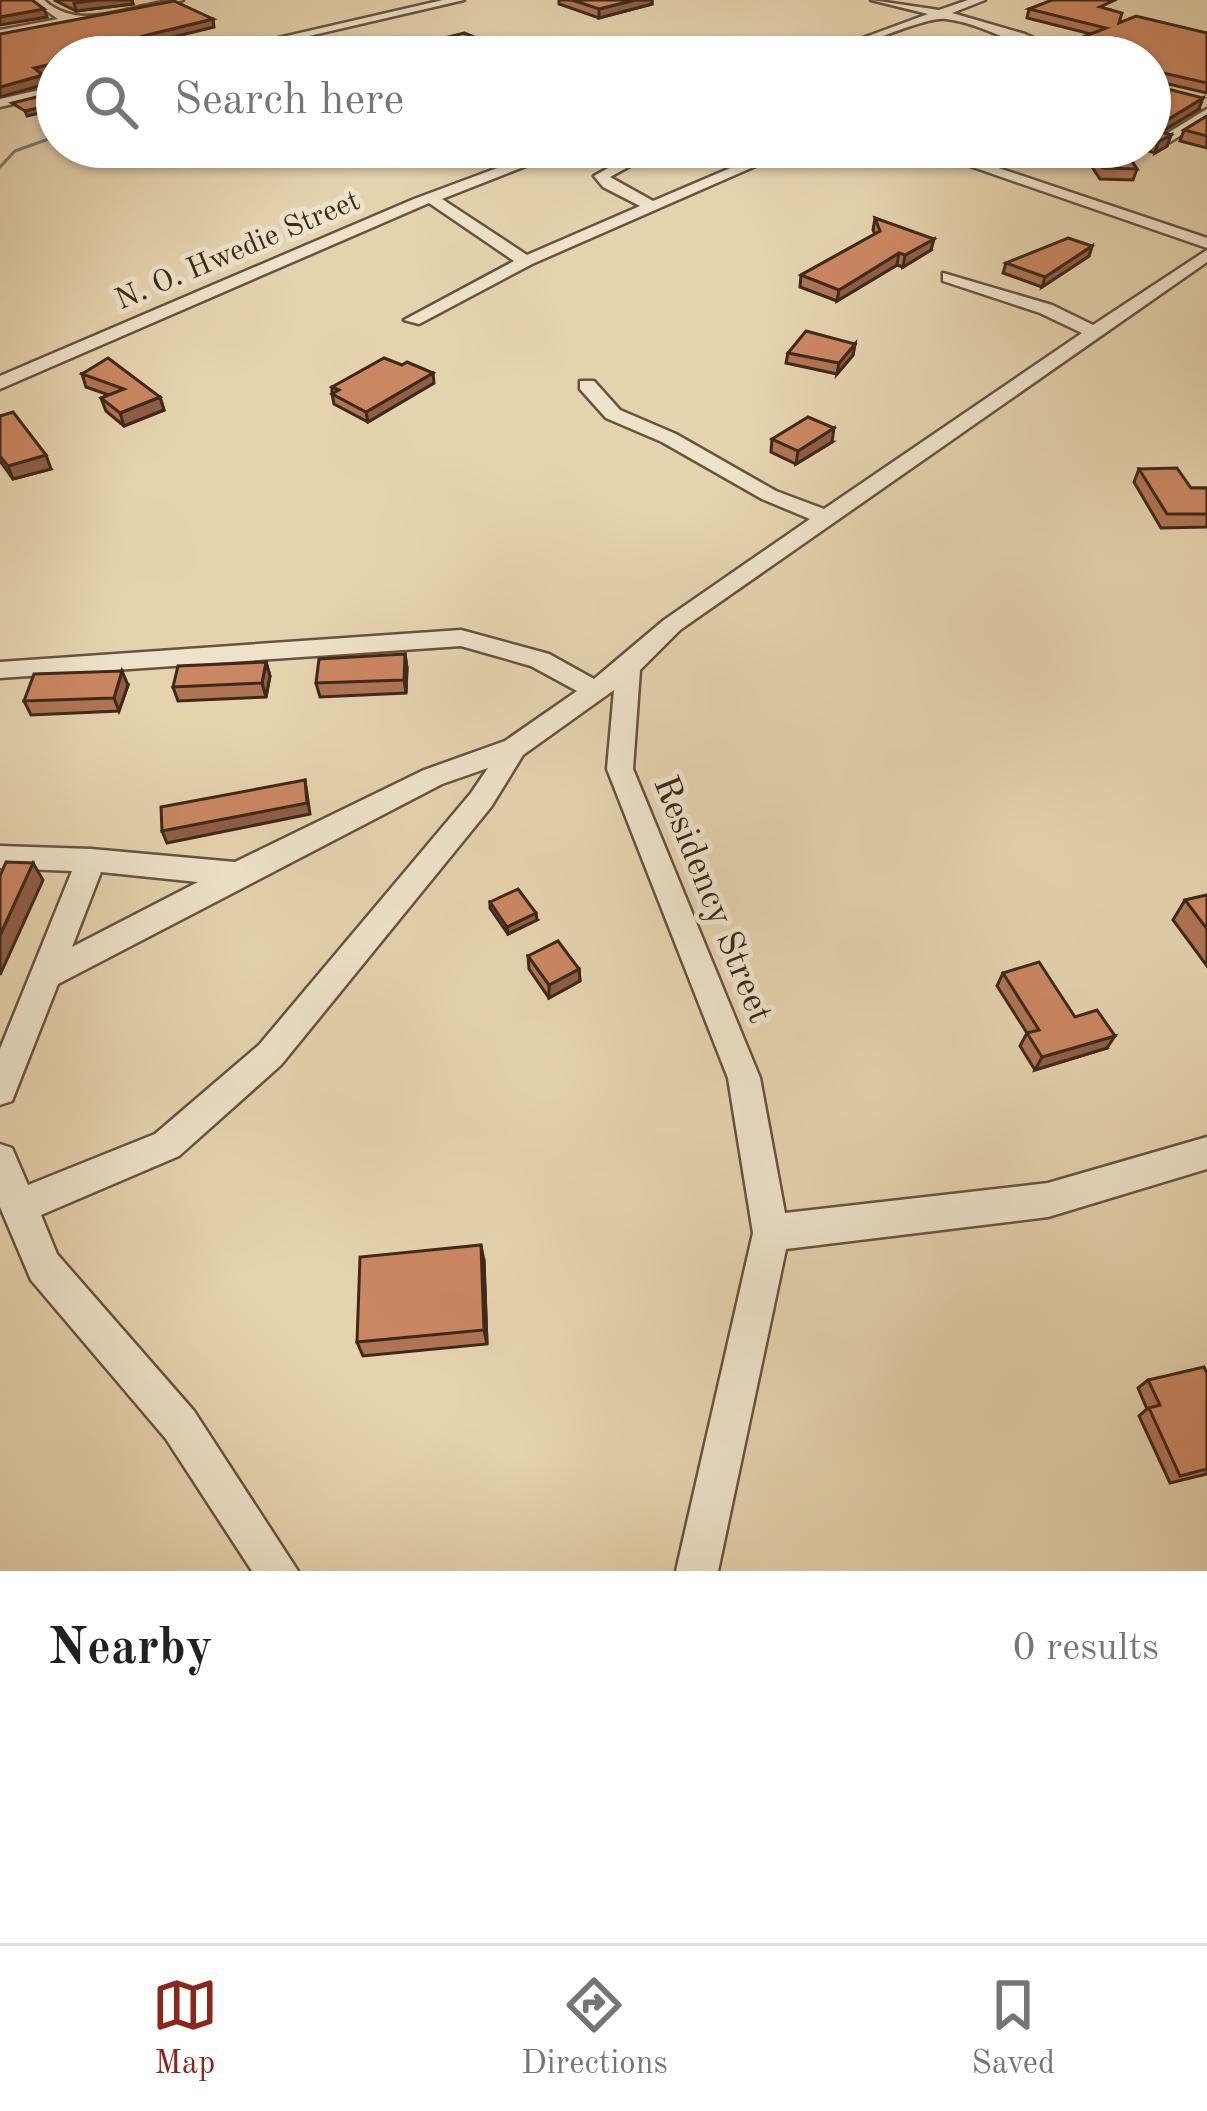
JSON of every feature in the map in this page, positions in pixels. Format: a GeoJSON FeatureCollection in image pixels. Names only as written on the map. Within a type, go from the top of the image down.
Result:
{"type":"FeatureCollection","features":[{"type":"Feature","properties":{"kind":"street"},"geometry":{"type":"LineString","coordinates":[[37,0],[65,21]]}},
{"type":"Feature","properties":{"kind":"street"},"geometry":{"type":"LineString","coordinates":[[0,34],[177,0]]}},
{"type":"Feature","properties":{"kind":"street"},"geometry":{"type":"LineString","coordinates":[[296,36],[458,0]]}},
{"type":"Feature","properties":{"kind":"street"},"geometry":{"type":"LineString","coordinates":[[877,0],[1020,36]]}},
{"type":"Feature","properties":{"kind":"street"},"geometry":{"type":"LineString","coordinates":[[880,36],[979,0]]}},
{"type":"Feature","properties":{"kind":"street"},"geometry":{"type":"LineString","coordinates":[[0,103],[36,95]]}},
{"type":"Feature","properties":{"kind":"street"},"geometry":{"type":"LineString","coordinates":[[1188,97],[1207,102]]}},
{"type":"Feature","properties":{"kind":"street"},"geometry":{"type":"LineString","coordinates":[[1171,135],[1207,112]]}},
{"type":"Feature","properties":{"kind":"street","name":"N. O. Hwedie Street"},"geometry":{"type":"LineString","coordinates":[[0,383],[511,168]]}},
{"type":"Feature","properties":{"kind":"street"},"geometry":{"type":"LineString","coordinates":[[618,168],[601,176],[653,207]]}},
{"type":"Feature","properties":{"kind":"street"},"geometry":{"type":"LineString","coordinates":[[413,320],[526,261],[743,168]]}},
{"type":"Feature","properties":{"kind":"street"},"geometry":{"type":"LineString","coordinates":[[984,168],[1207,244]]}},
{"type":"Feature","properties":{"kind":"street"},"geometry":{"type":"LineString","coordinates":[[431,198],[526,261]]}},
{"type":"Feature","properties":{"kind":"street"},"geometry":{"type":"LineString","coordinates":[[48,974],[433,777],[514,748],[628,668],[672,625],[1207,255]]}},
{"type":"Feature","properties":{"kind":"street"},"geometry":{"type":"LineString","coordinates":[[949,277],[1046,309],[1095,333]]}},
{"type":"Feature","properties":{"kind":"street"},"geometry":{"type":"LineString","coordinates":[[587,385],[613,413],[669,438],[769,495],[827,518]]}},
{"type":"Feature","properties":{"kind":"street"},"geometry":{"type":"LineString","coordinates":[[0,670],[461,638],[539,660],[592,689]]}},
{"type":"Feature","properties":{"kind":"street","name":"Residency Street"},"geometry":{"type":"LineString","coordinates":[[628,668],[620,769],[743,1078],[771,1233],[698,1571]]}},
{"type":"Feature","properties":{"kind":"street"},"geometry":{"type":"LineString","coordinates":[[18,1207],[166,1145],[271,1055],[481,800],[514,748]]}},
{"type":"Feature","properties":{"kind":"street"},"geometry":{"type":"LineString","coordinates":[[0,857],[238,874]]}},
{"type":"Feature","properties":{"kind":"street"},"geometry":{"type":"LineString","coordinates":[[0,1090],[91,860]]}},
{"type":"Feature","properties":{"kind":"street"},"geometry":{"type":"LineString","coordinates":[[771,1233],[1048,1200],[1207,1153]]}},
{"type":"Feature","properties":{"kind":"street"},"geometry":{"type":"LineString","coordinates":[[0,1160],[44,1267],[180,1425],[277,1571]]}},
{"type":"Feature","properties":{"kind":"building"},"geometry":{"type":"Polygon","coordinates":[[[0,0],[32,0],[44,9],[0,17],[0,0]]]}},
{"type":"Feature","properties":{"kind":"building"},"geometry":{"type":"Polygon","coordinates":[[[572,0],[635,0],[599,9],[572,0]]]}},
{"type":"Feature","properties":{"kind":"building"},"geometry":{"type":"Polygon","coordinates":[[[1052,0],[1107,0],[1113,1],[1100,7],[1122,13],[1119,23],[1136,16],[1207,33],[1207,83],[1171,75],[1171,36],[1086,36],[1106,28],[1029,9],[1052,0]]]}},
{"type":"Feature","properties":{"kind":"building"},"geometry":{"type":"Polygon","coordinates":[[[174,1],[213,19],[143,36],[36,36],[36,77],[0,87],[0,34],[174,1]]]}},
{"type":"Feature","properties":{"kind":"building"},"geometry":{"type":"Polygon","coordinates":[[[1171,90],[1203,98],[1171,118],[1171,90]]]}},
{"type":"Feature","properties":{"kind":"building"},"geometry":{"type":"Polygon","coordinates":[[[36,97],[36,108],[25,111],[12,103],[36,97]]]}},
{"type":"Feature","properties":{"kind":"building"},"geometry":{"type":"Polygon","coordinates":[[[1207,116],[1207,136],[1184,130],[1207,116]]]}},
{"type":"Feature","properties":{"kind":"building"},"geometry":{"type":"Polygon","coordinates":[[[875,218],[934,239],[905,255],[899,253],[839,290],[801,275],[880,231],[875,218]]]}},
{"type":"Feature","properties":{"kind":"building"},"geometry":{"type":"Polygon","coordinates":[[[1068,238],[1092,246],[1045,277],[1006,263],[1068,238]]]}},
{"type":"Feature","properties":{"kind":"building"},"geometry":{"type":"Polygon","coordinates":[[[806,331],[855,344],[839,363],[788,353],[806,331]]]}},
{"type":"Feature","properties":{"kind":"building"},"geometry":{"type":"Polygon","coordinates":[[[108,358],[160,397],[120,413],[101,398],[124,389],[82,374],[108,358]]]}},
{"type":"Feature","properties":{"kind":"building"},"geometry":{"type":"Polygon","coordinates":[[[384,358],[433,373],[366,412],[332,394],[339,390],[332,387],[384,358]]]}},
{"type":"Feature","properties":{"kind":"building"},"geometry":{"type":"Polygon","coordinates":[[[13,412],[46,455],[8,466],[0,456],[0,416],[13,412]]]}},
{"type":"Feature","properties":{"kind":"building"},"geometry":{"type":"Polygon","coordinates":[[[808,417],[834,428],[798,451],[772,439],[808,417]]]}},
{"type":"Feature","properties":{"kind":"building"},"geometry":{"type":"Polygon","coordinates":[[[1177,468],[1191,488],[1207,488],[1207,514],[1167,514],[1139,469],[1177,468]]]}},
{"type":"Feature","properties":{"kind":"building"},"geometry":{"type":"Polygon","coordinates":[[[405,654],[404,680],[316,683],[319,659],[405,654]]]}},
{"type":"Feature","properties":{"kind":"building"},"geometry":{"type":"Polygon","coordinates":[[[266,662],[262,683],[173,687],[178,666],[266,662]]]}},
{"type":"Feature","properties":{"kind":"building"},"geometry":{"type":"Polygon","coordinates":[[[122,671],[114,698],[24,701],[34,674],[122,671]]]}},
{"type":"Feature","properties":{"kind":"building"},"geometry":{"type":"Polygon","coordinates":[[[305,780],[307,803],[162,831],[161,807],[305,780]]]}},
{"type":"Feature","properties":{"kind":"building"},"geometry":{"type":"Polygon","coordinates":[[[6,862],[33,863],[0,935],[0,876],[6,862]]]}},
{"type":"Feature","properties":{"kind":"building"},"geometry":{"type":"Polygon","coordinates":[[[518,889],[536,913],[507,927],[490,902],[518,889]]]}},
{"type":"Feature","properties":{"kind":"building"},"geometry":{"type":"Polygon","coordinates":[[[1207,895],[1207,929],[1185,900],[1207,895]]]}},
{"type":"Feature","properties":{"kind":"building"},"geometry":{"type":"Polygon","coordinates":[[[558,941],[579,969],[549,985],[528,956],[558,941]]]}},
{"type":"Feature","properties":{"kind":"building"},"geometry":{"type":"Polygon","coordinates":[[[1039,962],[1075,1017],[1097,1010],[1115,1036],[1042,1057],[1027,1033],[1039,1030],[1003,973],[1039,962]]]}},
{"type":"Feature","properties":{"kind":"building"},"geometry":{"type":"Polygon","coordinates":[[[481,1245],[484,1330],[357,1342],[360,1257],[481,1245]]]}},
{"type":"Feature","properties":{"kind":"building"},"geometry":{"type":"Polygon","coordinates":[[[1204,1367],[1207,1469],[1180,1476],[1149,1408],[1160,1405],[1148,1380],[1204,1367]]]}},
{"type":"Feature","properties":{"kind":"waterway"},"geometry":{"type":"LineString","coordinates":[[0,167],[15,151],[36,144]]}}]}
